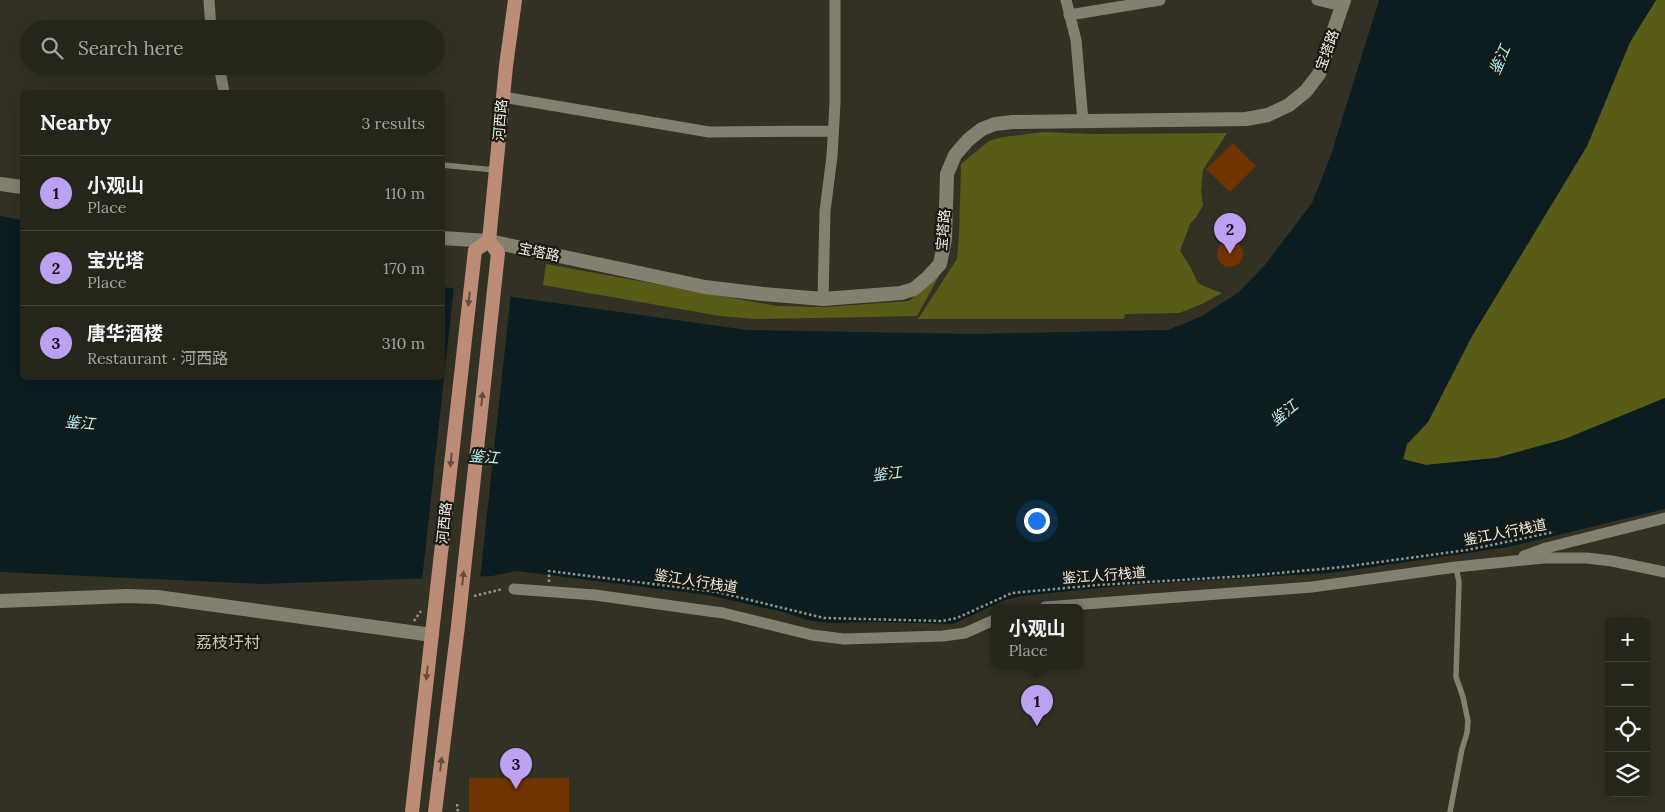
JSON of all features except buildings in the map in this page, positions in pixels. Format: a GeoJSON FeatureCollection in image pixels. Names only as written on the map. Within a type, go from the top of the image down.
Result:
{"type":"FeatureCollection","features":[{"type":"Feature","properties":{"kind":"main road","name":"河西路"},"geometry":{"type":"LineString","coordinates":[[434,812],[458,626],[498,253],[489,241],[503,97],[515,0]]}},
{"type":"Feature","properties":{"kind":"main road","name":"河西路"},"geometry":{"type":"LineString","coordinates":[[412,812],[475,250],[489,241]]}},
{"type":"Feature","properties":{"kind":"street"},"geometry":{"type":"LineString","coordinates":[[209,0],[210,20]]}},
{"type":"Feature","properties":{"kind":"street"},"geometry":{"type":"LineString","coordinates":[[823,299],[825,220],[835,102],[835,0]]}},
{"type":"Feature","properties":{"kind":"street"},"geometry":{"type":"LineString","coordinates":[[1066,0],[1076,40],[1083,121]]}},
{"type":"Feature","properties":{"kind":"street"},"geometry":{"type":"LineString","coordinates":[[1069,15],[1160,0]]}},
{"type":"Feature","properties":{"kind":"street"},"geometry":{"type":"LineString","coordinates":[[1317,0],[1343,3]]}},
{"type":"Feature","properties":{"kind":"street","name":"宝塔路"},"geometry":{"type":"LineString","coordinates":[[445,238],[489,241],[705,286],[763,294],[823,299],[901,293],[914,289],[940,264],[945,239],[946,174],[955,156],[968,140],[982,129],[995,124],[1013,122],[1246,120],[1268,115],[1288,105],[1306,91],[1319,74],[1343,3]]}},
{"type":"Feature","properties":{"kind":"street"},"geometry":{"type":"LineString","coordinates":[[221,75],[224,90]]}},
{"type":"Feature","properties":{"kind":"street"},"geometry":{"type":"LineString","coordinates":[[503,97],[709,132],[833,131]]}},
{"type":"Feature","properties":{"kind":"street"},"geometry":{"type":"LineString","coordinates":[[0,184],[20,187]]}},
{"type":"Feature","properties":{"kind":"street"},"geometry":{"type":"LineString","coordinates":[[1511,561],[1546,548],[1665,518]]}},
{"type":"Feature","properties":{"kind":"street"},"geometry":{"type":"LineString","coordinates":[[1083,604],[1312,587],[1456,566],[1511,561],[1587,558],[1665,572]]}},
{"type":"Feature","properties":{"kind":"street"},"geometry":{"type":"LineString","coordinates":[[514,589],[595,596],[694,609],[812,635],[844,639],[943,636],[964,633],[991,621]]}},
{"type":"Feature","properties":{"kind":"street"},"geometry":{"type":"LineString","coordinates":[[0,601],[127,596],[156,597],[432,630]]}},
{"type":"Feature","properties":{"kind":"lane"},"geometry":{"type":"LineString","coordinates":[[445,165],[496,170]]}},
{"type":"Feature","properties":{"kind":"lane"},"geometry":{"type":"LineString","coordinates":[[1450,812],[1468,721],[1456,677],[1459,582],[1456,566]]}},
{"type":"Feature","properties":{"kind":"path","name":"鉴江人行栈道"},"geometry":{"type":"LineString","coordinates":[[550,571],[717,592],[824,618],[942,621],[957,618],[1012,593],[1098,584],[1246,576],[1343,566],[1467,550],[1556,532]]}},
{"type":"Feature","properties":{"kind":"path"},"geometry":{"type":"LineString","coordinates":[[457,804],[458,812]]}},
{"type":"Feature","properties":{"kind":"shaded area"},"geometry":{"type":"Polygon","coordinates":[[[1656,0],[1665,0],[1665,398],[1565,439],[1496,458],[1426,465],[1403,460],[1407,444],[1428,422],[1472,336],[1587,146],[1630,42],[1656,0]]]}},
{"type":"Feature","properties":{"kind":"shaded area"},"geometry":{"type":"Polygon","coordinates":[[[1043,132],[1093,134],[1227,133],[1203,170],[1201,191],[1203,205],[1190,224],[1180,251],[1201,285],[1222,293],[1202,304],[1179,313],[1125,314],[1124,319],[918,319],[957,259],[961,164],[989,141],[1003,137],[1043,132]]]}},
{"type":"Feature","properties":{"kind":"shaded area"},"geometry":{"type":"Polygon","coordinates":[[[546,264],[777,306],[825,307],[909,301],[939,276],[917,316],[756,319],[720,316],[543,285],[546,264]]]}},
{"type":"Feature","properties":{"kind":"water","name":"鉴江"},"geometry":{"type":"Polygon","coordinates":[[[1379,0],[1656,0],[1630,42],[1587,146],[1472,336],[1428,422],[1407,444],[1403,459],[1426,465],[1496,458],[1565,439],[1665,398],[1665,509],[1508,547],[1331,573],[1129,585],[1022,596],[991,604],[991,606],[953,624],[829,623],[807,620],[783,612],[708,595],[516,571],[492,576],[261,584],[0,572],[0,216],[20,220],[20,380],[445,380],[445,287],[747,330],[973,334],[1168,330],[1202,316],[1239,292],[1265,265],[1312,203],[1331,155],[1379,0]]]}},
{"type":"Feature","properties":{"kind":"pier"},"geometry":{"type":"Polygon","coordinates":[[[454,286],[511,293],[480,579],[422,581],[445,380],[454,286]]]}},
{"type":"Feature","properties":{"kind":"place","name":"宝光塔"},"geometry":{"type":"Point","coordinates":[1230,254]}},
{"type":"Feature","properties":{"kind":"place","name":"小观山"},"geometry":{"type":"Point","coordinates":[1037,726]}},
{"type":"Feature","properties":{"kind":"place","name":"唐华酒楼"},"geometry":{"type":"Point","coordinates":[516,789]}},
{"type":"Feature","properties":{"kind":"district","name":"荔枝圩村"},"geometry":{"type":"Point","coordinates":[228,642]}}]}
